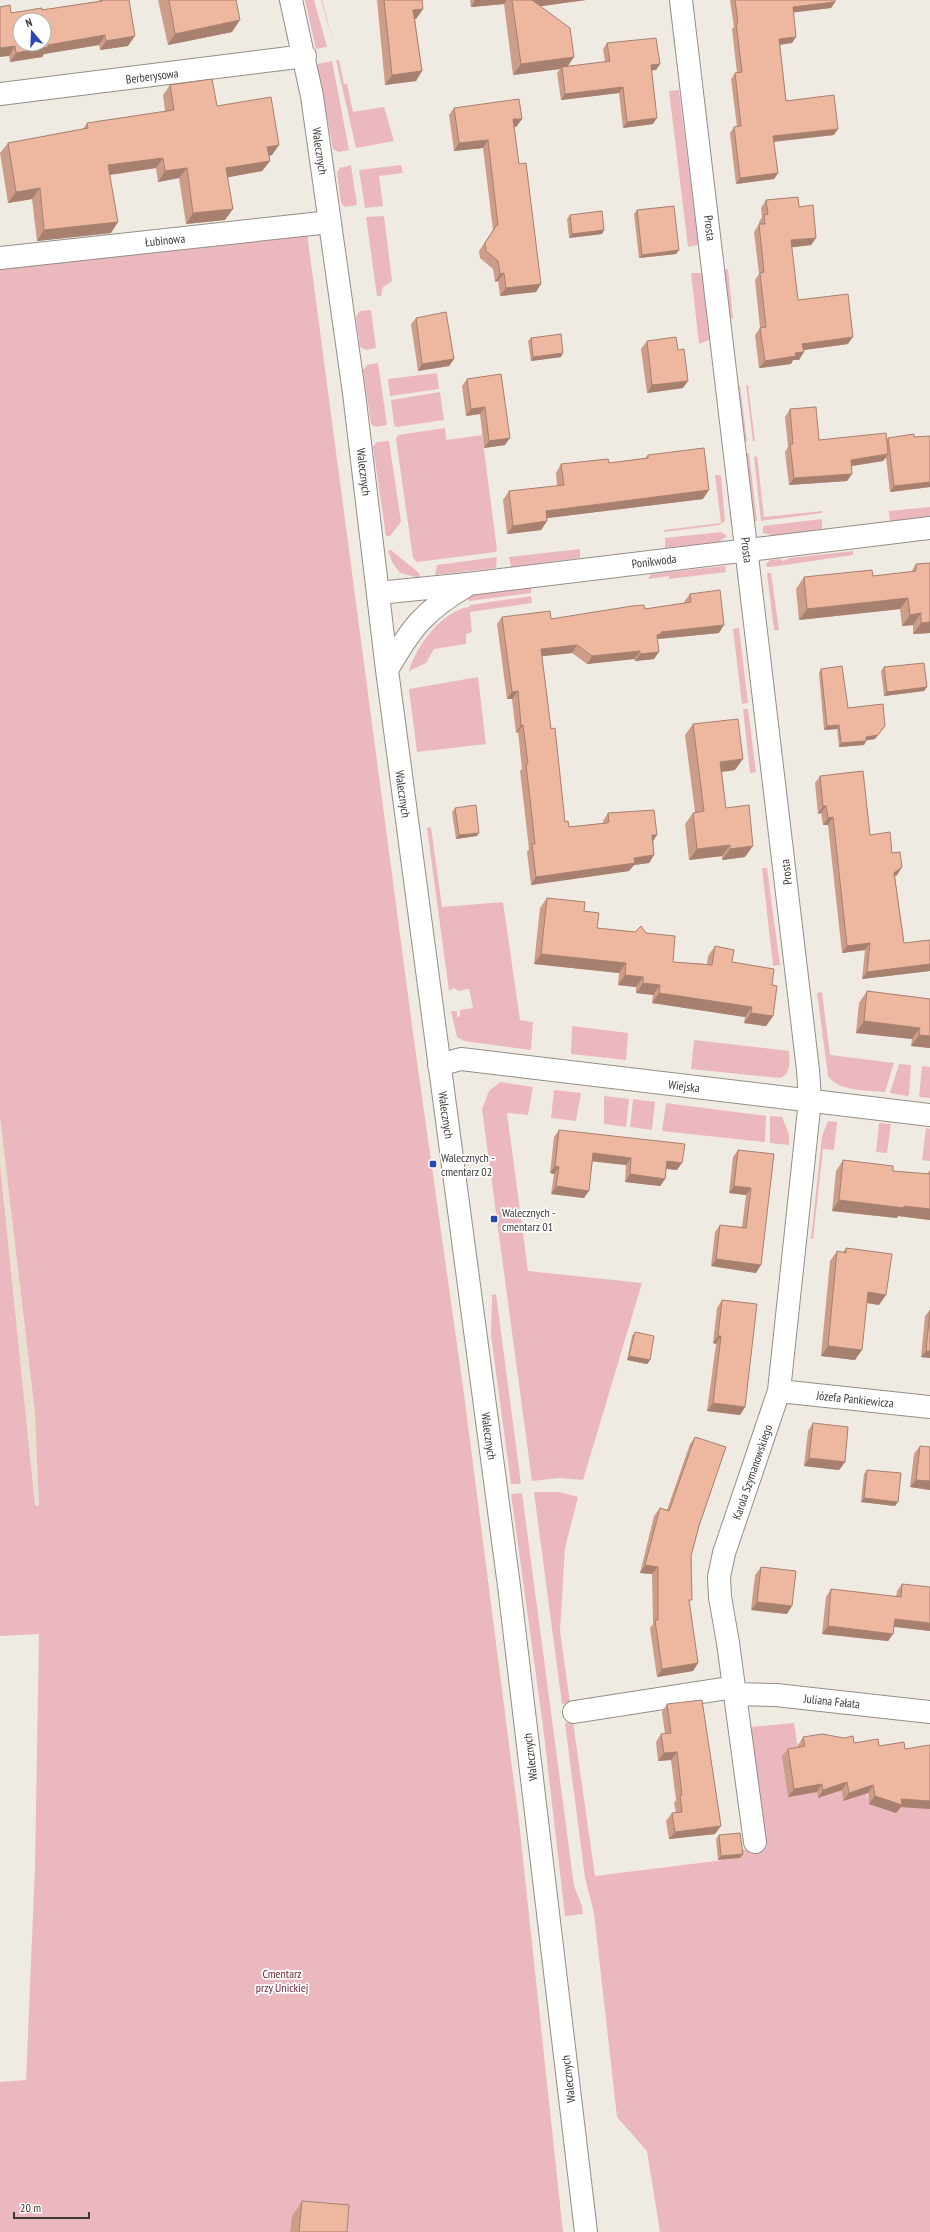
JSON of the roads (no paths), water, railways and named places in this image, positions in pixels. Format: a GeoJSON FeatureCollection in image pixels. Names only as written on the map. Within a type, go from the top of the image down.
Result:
{"type":"FeatureCollection","features":[{"type":"Feature","properties":{"kind":"street","name":"Walecznych"},"geometry":{"type":"LineString","coordinates":[[291,0],[305,56],[330,222],[387,670],[509,1586],[586,2232]]}},
{"type":"Feature","properties":{"kind":"street","name":"Prosta"},"geometry":{"type":"LineString","coordinates":[[682,0],[807,1062],[810,1100]]}},
{"type":"Feature","properties":{"kind":"street","name":"Berberysowa"},"geometry":{"type":"LineString","coordinates":[[0,94],[305,56]]}},
{"type":"Feature","properties":{"kind":"street","name":"Łubinowa"},"geometry":{"type":"LineString","coordinates":[[0,258],[330,222]]}},
{"type":"Feature","properties":{"kind":"street","name":"Ponikwoda"},"geometry":{"type":"LineString","coordinates":[[378,593],[468,584],[930,528]]}},
{"type":"Feature","properties":{"kind":"street"},"geometry":{"type":"LineString","coordinates":[[387,670],[408,634],[418,622],[434,607],[468,584]]}},
{"type":"Feature","properties":{"kind":"street","name":"Wiejska"},"geometry":{"type":"LineString","coordinates":[[439,1065],[461,1059],[930,1115]]}},
{"type":"Feature","properties":{"kind":"street","name":"Karola Szymanowskiego"},"geometry":{"type":"LineString","coordinates":[[755,1842],[728,1692],[720,1597],[720,1577],[724,1553],[780,1391],[810,1100]]}},
{"type":"Feature","properties":{"kind":"street","name":"Józefa Pankiewicza"},"geometry":{"type":"LineString","coordinates":[[780,1391],[930,1407]]}},
{"type":"Feature","properties":{"kind":"street","name":"Juliana Fałata"},"geometry":{"type":"LineString","coordinates":[[574,1712],[728,1692],[776,1695],[930,1712]]}},
{"type":"Feature","properties":{"kind":"place","name":"Walecznych - cmentarz 02"},"geometry":{"type":"Point","coordinates":[433,1164]}},
{"type":"Feature","properties":{"kind":"place","name":"Walecznych - cmentarz 01"},"geometry":{"type":"Point","coordinates":[494,1219]}},
{"type":"Feature","properties":{"kind":"park label","name":"Cmentarz przy Unickiej"},"geometry":{"type":"Point","coordinates":[282,1980]}}]}
